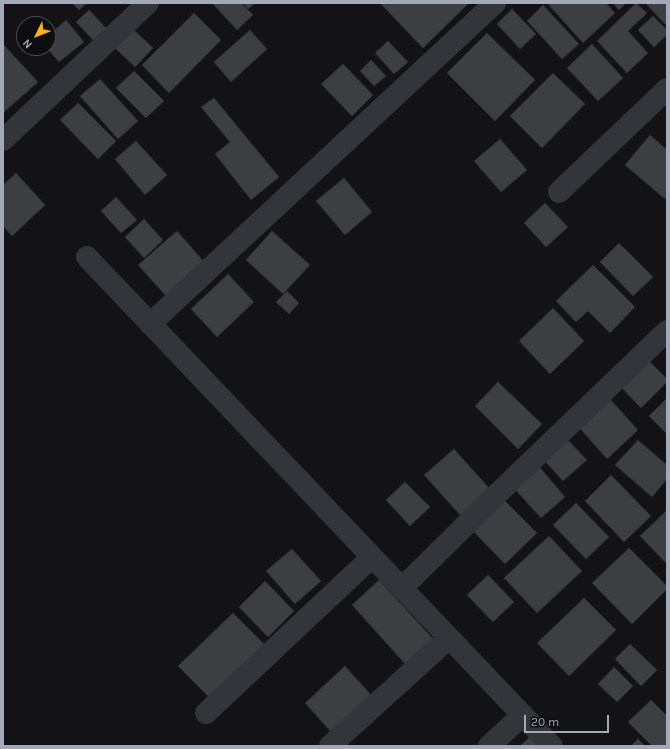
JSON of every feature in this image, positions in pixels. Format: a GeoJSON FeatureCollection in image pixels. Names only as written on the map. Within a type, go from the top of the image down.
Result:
{"type":"FeatureCollection","features":[{"type":"Feature","properties":{"kind":"street"},"geometry":{"type":"LineString","coordinates":[[3,140],[148,3]]}},
{"type":"Feature","properties":{"kind":"street"},"geometry":{"type":"LineString","coordinates":[[150,324],[495,3]]}},
{"type":"Feature","properties":{"kind":"street"},"geometry":{"type":"LineString","coordinates":[[559,192],[667,89]]}},
{"type":"Feature","properties":{"kind":"street"},"geometry":{"type":"LineString","coordinates":[[87,257],[552,746]]}},
{"type":"Feature","properties":{"kind":"street"},"geometry":{"type":"LineString","coordinates":[[402,588],[503,488],[667,331]]}},
{"type":"Feature","properties":{"kind":"street"},"geometry":{"type":"LineString","coordinates":[[206,713],[372,557]]}},
{"type":"Feature","properties":{"kind":"street"},"geometry":{"type":"LineString","coordinates":[[330,746],[449,638]]}},
{"type":"Feature","properties":{"kind":"street"},"geometry":{"type":"LineString","coordinates":[[489,746],[522,715]]}},
{"type":"Feature","properties":{"kind":"building"},"geometry":{"type":"Polygon","coordinates":[[[72,3],[87,3],[79,10],[72,3]]]}},
{"type":"Feature","properties":{"kind":"building"},"geometry":{"type":"Polygon","coordinates":[[[212,3],[241,3],[253,15],[237,30],[212,3]]]}},
{"type":"Feature","properties":{"kind":"building"},"geometry":{"type":"Polygon","coordinates":[[[243,3],[255,3],[248,9],[243,3]]]}},
{"type":"Feature","properties":{"kind":"building"},"geometry":{"type":"Polygon","coordinates":[[[380,3],[469,3],[423,48],[380,3]]]}},
{"type":"Feature","properties":{"kind":"building"},"geometry":{"type":"Polygon","coordinates":[[[547,3],[606,3],[615,13],[583,43],[547,3]]]}},
{"type":"Feature","properties":{"kind":"building"},"geometry":{"type":"Polygon","coordinates":[[[613,3],[626,3],[619,10],[613,3]]]}},
{"type":"Feature","properties":{"kind":"building"},"geometry":{"type":"Polygon","coordinates":[[[636,3],[647,13],[628,31],[648,53],[627,73],[597,41],[636,3]]]}},
{"type":"Feature","properties":{"kind":"building"},"geometry":{"type":"Polygon","coordinates":[[[645,3],[667,3],[667,26],[645,3]]]}},
{"type":"Feature","properties":{"kind":"building"},"geometry":{"type":"Polygon","coordinates":[[[543,5],[579,44],[562,59],[527,21],[543,5]]]}},
{"type":"Feature","properties":{"kind":"building"},"geometry":{"type":"Polygon","coordinates":[[[512,9],[536,34],[520,49],[497,24],[512,9]]]}},
{"type":"Feature","properties":{"kind":"building"},"geometry":{"type":"Polygon","coordinates":[[[89,10],[108,30],[95,42],[76,22],[89,10]]]}},
{"type":"Feature","properties":{"kind":"building"},"geometry":{"type":"Polygon","coordinates":[[[194,13],[221,40],[169,93],[142,65],[194,13]]]}},
{"type":"Feature","properties":{"kind":"building"},"geometry":{"type":"Polygon","coordinates":[[[653,16],[667,30],[667,35],[654,47],[638,30],[653,16]]]}},
{"type":"Feature","properties":{"kind":"building"},"geometry":{"type":"Polygon","coordinates":[[[66,20],[84,42],[59,62],[54,56],[56,56],[56,29],[66,20]]]}},
{"type":"Feature","properties":{"kind":"building"},"geometry":{"type":"Polygon","coordinates":[[[133,29],[153,48],[135,67],[115,48],[133,29]]]}},
{"type":"Feature","properties":{"kind":"building"},"geometry":{"type":"Polygon","coordinates":[[[250,30],[267,49],[231,82],[214,62],[250,30]]]}},
{"type":"Feature","properties":{"kind":"building"},"geometry":{"type":"Polygon","coordinates":[[[487,33],[535,80],[495,121],[447,73],[487,33]]]}},
{"type":"Feature","properties":{"kind":"building"},"geometry":{"type":"Polygon","coordinates":[[[388,41],[408,62],[394,74],[375,53],[388,41]]]}},
{"type":"Feature","properties":{"kind":"building"},"geometry":{"type":"Polygon","coordinates":[[[3,44],[38,82],[4,112],[3,111],[3,44]]]}},
{"type":"Feature","properties":{"kind":"building"},"geometry":{"type":"Polygon","coordinates":[[[592,44],[623,78],[598,101],[567,68],[592,44]]]}},
{"type":"Feature","properties":{"kind":"building"},"geometry":{"type":"Polygon","coordinates":[[[371,60],[386,76],[374,86],[360,71],[371,60]]]}},
{"type":"Feature","properties":{"kind":"building"},"geometry":{"type":"Polygon","coordinates":[[[343,64],[373,95],[352,116],[321,84],[343,64]]]}},
{"type":"Feature","properties":{"kind":"building"},"geometry":{"type":"Polygon","coordinates":[[[134,71],[164,101],[146,118],[116,88],[134,71]]]}},
{"type":"Feature","properties":{"kind":"building"},"geometry":{"type":"Polygon","coordinates":[[[553,73],[585,104],[542,148],[510,116],[553,73]]]}},
{"type":"Feature","properties":{"kind":"building"},"geometry":{"type":"Polygon","coordinates":[[[100,79],[138,121],[118,139],[80,96],[100,79]]]}},
{"type":"Feature","properties":{"kind":"building"},"geometry":{"type":"Polygon","coordinates":[[[214,98],[279,177],[251,200],[215,154],[230,142],[201,107],[214,98]]]}},
{"type":"Feature","properties":{"kind":"building"},"geometry":{"type":"Polygon","coordinates":[[[78,103],[116,141],[98,159],[60,120],[78,103]]]}},
{"type":"Feature","properties":{"kind":"building"},"geometry":{"type":"Polygon","coordinates":[[[650,135],[667,150],[667,196],[665,199],[625,165],[650,135]]]}},
{"type":"Feature","properties":{"kind":"building"},"geometry":{"type":"Polygon","coordinates":[[[500,139],[527,170],[501,192],[474,161],[500,139]]]}},
{"type":"Feature","properties":{"kind":"building"},"geometry":{"type":"Polygon","coordinates":[[[136,141],[167,175],[145,195],[115,159],[136,141]]]}},
{"type":"Feature","properties":{"kind":"building"},"geometry":{"type":"Polygon","coordinates":[[[16,173],[45,205],[12,236],[3,226],[3,185],[16,173]]]}},
{"type":"Feature","properties":{"kind":"building"},"geometry":{"type":"Polygon","coordinates":[[[344,178],[372,212],[345,235],[316,201],[344,178]]]}},
{"type":"Feature","properties":{"kind":"building"},"geometry":{"type":"Polygon","coordinates":[[[116,197],[137,220],[121,233],[101,211],[116,197]]]}},
{"type":"Feature","properties":{"kind":"building"},"geometry":{"type":"Polygon","coordinates":[[[545,203],[568,227],[546,247],[524,223],[545,203]]]}},
{"type":"Feature","properties":{"kind":"building"},"geometry":{"type":"Polygon","coordinates":[[[144,219],[163,240],[144,258],[125,237],[144,219]]]}},
{"type":"Feature","properties":{"kind":"building"},"geometry":{"type":"Polygon","coordinates":[[[177,231],[205,263],[167,297],[138,265],[177,231]]]}},
{"type":"Feature","properties":{"kind":"building"},"geometry":{"type":"Polygon","coordinates":[[[272,231],[310,265],[283,294],[246,260],[272,231]]]}},
{"type":"Feature","properties":{"kind":"building"},"geometry":{"type":"Polygon","coordinates":[[[619,243],[653,277],[633,296],[600,262],[619,243]]]}},
{"type":"Feature","properties":{"kind":"building"},"geometry":{"type":"Polygon","coordinates":[[[593,265],[635,307],[610,333],[588,311],[576,322],[556,301],[593,265]]]}},
{"type":"Feature","properties":{"kind":"building"},"geometry":{"type":"Polygon","coordinates":[[[228,274],[254,302],[217,337],[191,309],[228,274]]]}},
{"type":"Feature","properties":{"kind":"building"},"geometry":{"type":"Polygon","coordinates":[[[287,291],[299,303],[289,314],[276,302],[287,291]]]}},
{"type":"Feature","properties":{"kind":"building"},"geometry":{"type":"Polygon","coordinates":[[[553,308],[584,341],[550,374],[519,341],[553,308]]]}},
{"type":"Feature","properties":{"kind":"building"},"geometry":{"type":"Polygon","coordinates":[[[645,357],[667,379],[667,382],[641,408],[618,384],[645,357]]]}},
{"type":"Feature","properties":{"kind":"building"},"geometry":{"type":"Polygon","coordinates":[[[498,382],[542,424],[518,449],[475,406],[498,382]]]}},
{"type":"Feature","properties":{"kind":"building"},"geometry":{"type":"Polygon","coordinates":[[[609,398],[638,430],[607,459],[577,425],[609,398]]]}},
{"type":"Feature","properties":{"kind":"building"},"geometry":{"type":"Polygon","coordinates":[[[667,398],[667,434],[649,416],[667,398]]]}},
{"type":"Feature","properties":{"kind":"building"},"geometry":{"type":"Polygon","coordinates":[[[565,437],[587,460],[563,481],[542,458],[565,437]]]}},
{"type":"Feature","properties":{"kind":"building"},"geometry":{"type":"Polygon","coordinates":[[[638,440],[667,465],[667,479],[652,497],[615,465],[638,440]]]}},
{"type":"Feature","properties":{"kind":"building"},"geometry":{"type":"Polygon","coordinates":[[[454,449],[490,489],[461,516],[424,475],[454,449]]]}},
{"type":"Feature","properties":{"kind":"building"},"geometry":{"type":"Polygon","coordinates":[[[537,464],[565,497],[541,518],[512,486],[537,464]]]}},
{"type":"Feature","properties":{"kind":"building"},"geometry":{"type":"Polygon","coordinates":[[[611,475],[651,516],[624,542],[585,501],[611,475]]]}},
{"type":"Feature","properties":{"kind":"building"},"geometry":{"type":"Polygon","coordinates":[[[405,482],[430,507],[410,526],[386,500],[405,482]]]}},
{"type":"Feature","properties":{"kind":"building"},"geometry":{"type":"Polygon","coordinates":[[[502,498],[537,533],[505,564],[470,528],[502,498]]]}},
{"type":"Feature","properties":{"kind":"building"},"geometry":{"type":"Polygon","coordinates":[[[576,503],[609,537],[586,559],[553,525],[576,503]]]}},
{"type":"Feature","properties":{"kind":"building"},"geometry":{"type":"Polygon","coordinates":[[[667,511],[667,564],[640,536],[667,511]]]}},
{"type":"Feature","properties":{"kind":"building"},"geometry":{"type":"Polygon","coordinates":[[[549,536],[582,571],[537,613],[504,578],[549,536]]]}},
{"type":"Feature","properties":{"kind":"building"},"geometry":{"type":"Polygon","coordinates":[[[629,548],[667,586],[667,589],[632,624],[592,583],[629,548]]]}},
{"type":"Feature","properties":{"kind":"building"},"geometry":{"type":"Polygon","coordinates":[[[292,549],[321,581],[295,604],[266,571],[292,549]]]}},
{"type":"Feature","properties":{"kind":"building"},"geometry":{"type":"Polygon","coordinates":[[[488,575],[514,602],[493,622],[467,595],[488,575]]]}},
{"type":"Feature","properties":{"kind":"building"},"geometry":{"type":"Polygon","coordinates":[[[379,580],[435,641],[407,666],[352,605],[379,580]]]}},
{"type":"Feature","properties":{"kind":"building"},"geometry":{"type":"Polygon","coordinates":[[[265,581],[294,611],[268,637],[239,607],[265,581]]]}},
{"type":"Feature","properties":{"kind":"building"},"geometry":{"type":"Polygon","coordinates":[[[584,598],[616,630],[569,676],[537,643],[584,598]]]}},
{"type":"Feature","properties":{"kind":"building"},"geometry":{"type":"Polygon","coordinates":[[[233,613],[265,645],[210,698],[178,666],[233,613]]]}},
{"type":"Feature","properties":{"kind":"building"},"geometry":{"type":"Polygon","coordinates":[[[630,644],[657,670],[641,686],[615,659],[630,644]]]}},
{"type":"Feature","properties":{"kind":"building"},"geometry":{"type":"Polygon","coordinates":[[[345,666],[372,696],[332,733],[305,703],[345,666]]]}},
{"type":"Feature","properties":{"kind":"building"},"geometry":{"type":"Polygon","coordinates":[[[614,667],[633,686],[617,702],[598,684],[614,667]]]}},
{"type":"Feature","properties":{"kind":"building"},"geometry":{"type":"Polygon","coordinates":[[[651,700],[667,716],[667,746],[652,746],[628,722],[651,700]]]}},
{"type":"Feature","properties":{"kind":"building"},"geometry":{"type":"Polygon","coordinates":[[[533,734],[544,746],[520,746],[533,734]]]}},
{"type":"Feature","properties":{"kind":"building"},"geometry":{"type":"Polygon","coordinates":[[[638,739],[645,746],[631,746],[638,739]]]}}]}
